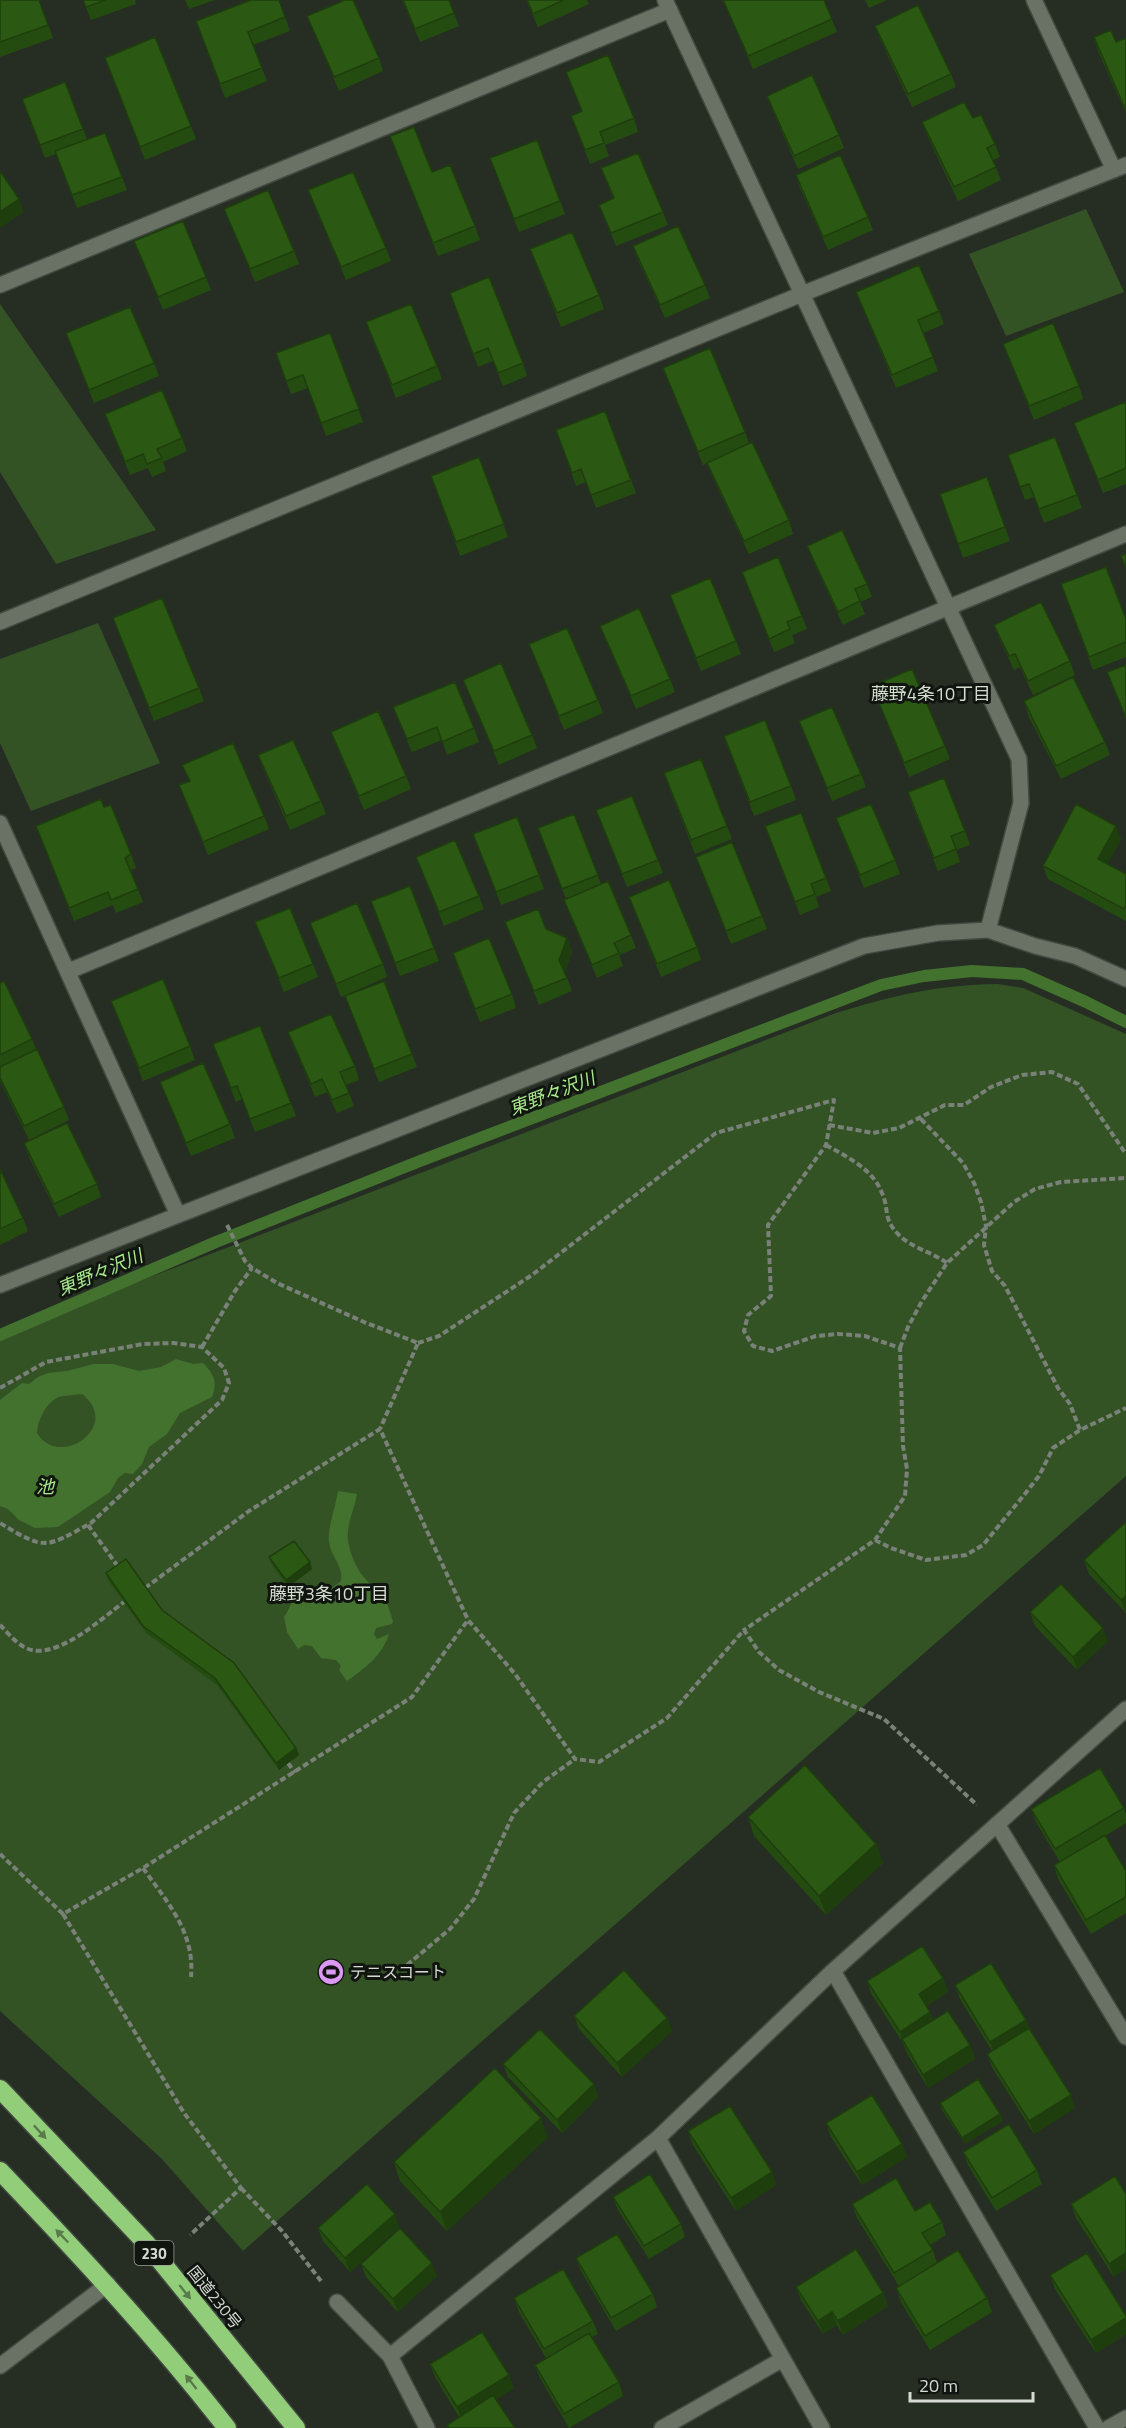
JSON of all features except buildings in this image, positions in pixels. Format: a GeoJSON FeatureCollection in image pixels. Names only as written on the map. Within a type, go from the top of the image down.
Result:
{"type":"FeatureCollection","features":[{"type":"Feature","properties":{"kind":"highway","name":"国道230号"},"geometry":{"type":"LineString","coordinates":[[0,2089],[146,2243],[296,2428]]}},
{"type":"Feature","properties":{"kind":"highway"},"geometry":{"type":"LineString","coordinates":[[0,2171],[108,2284],[227,2428]]}},
{"type":"Feature","properties":{"kind":"street"},"geometry":{"type":"LineString","coordinates":[[0,622],[802,294],[1120,167],[1034,0]]}},
{"type":"Feature","properties":{"kind":"street"},"geometry":{"type":"LineString","coordinates":[[0,285],[667,5],[1019,759],[1021,803],[988,930]]}},
{"type":"Feature","properties":{"kind":"street"},"geometry":{"type":"LineString","coordinates":[[69,971],[1126,534]]}},
{"type":"Feature","properties":{"kind":"street"},"geometry":{"type":"LineString","coordinates":[[0,823],[178,1215]]}},
{"type":"Feature","properties":{"kind":"street"},"geometry":{"type":"LineString","coordinates":[[0,1285],[864,946],[938,933],[988,930],[1035,946],[1075,956],[1126,979]]}},
{"type":"Feature","properties":{"kind":"street"},"geometry":{"type":"LineString","coordinates":[[390,2356],[658,2138],[833,1971],[1126,1709]]}},
{"type":"Feature","properties":{"kind":"street"},"geometry":{"type":"LineString","coordinates":[[997,1824],[1126,2037]]}},
{"type":"Feature","properties":{"kind":"street"},"geometry":{"type":"LineString","coordinates":[[833,1971],[1097,2428]]}},
{"type":"Feature","properties":{"kind":"street"},"geometry":{"type":"LineString","coordinates":[[658,2138],[822,2428]]}},
{"type":"Feature","properties":{"kind":"street"},"geometry":{"type":"LineString","coordinates":[[0,2366],[108,2284]]}},
{"type":"Feature","properties":{"kind":"street"},"geometry":{"type":"LineString","coordinates":[[337,2302],[390,2356],[427,2428]]}},
{"type":"Feature","properties":{"kind":"street"},"geometry":{"type":"LineString","coordinates":[[662,2428],[783,2359]]}},
{"type":"Feature","properties":{"kind":"street"},"geometry":{"type":"LineString","coordinates":[[1108,2428],[1126,2418]]}},
{"type":"Feature","properties":{"kind":"path"},"geometry":{"type":"LineString","coordinates":[[830,1125],[873,1133],[899,1128],[945,1105],[964,1105],[991,1088],[1022,1075],[1052,1072],[1078,1084],[1126,1154]]}},
{"type":"Feature","properties":{"kind":"path"},"geometry":{"type":"LineString","coordinates":[[215,1201],[244,1261],[252,1269],[353,1317],[418,1343],[439,1336],[532,1275],[716,1133],[834,1100],[826,1145],[768,1225],[771,1296],[748,1315],[744,1331],[753,1346],[772,1350],[816,1336],[838,1334],[865,1336],[900,1348]]}},
{"type":"Feature","properties":{"kind":"path"},"geometry":{"type":"LineString","coordinates":[[921,1119],[963,1163],[978,1193],[986,1226],[984,1245],[992,1271],[1005,1286],[1058,1388],[1070,1404],[1080,1430]]}},
{"type":"Feature","properties":{"kind":"path"},"geometry":{"type":"LineString","coordinates":[[826,1145],[855,1162],[874,1178],[882,1193],[886,1219],[900,1236],[947,1263]]}},
{"type":"Feature","properties":{"kind":"path"},"geometry":{"type":"LineString","coordinates":[[406,1965],[450,1929],[474,1899],[514,1813],[543,1782],[575,1759],[599,1762],[667,1718],[744,1630],[875,1539],[905,1496],[907,1469],[903,1446],[900,1348],[922,1301],[947,1263],[1014,1202],[1035,1189],[1061,1182],[1126,1178]]}},
{"type":"Feature","properties":{"kind":"path"},"geometry":{"type":"LineString","coordinates":[[202,1347],[235,1291],[252,1269]]}},
{"type":"Feature","properties":{"kind":"path"},"geometry":{"type":"LineString","coordinates":[[0,1388],[46,1362],[78,1354],[143,1344],[174,1343],[202,1347],[224,1368],[229,1383],[222,1400],[138,1481],[88,1525],[68,1538],[53,1543],[35,1543],[0,1523]]}},
{"type":"Feature","properties":{"kind":"path"},"geometry":{"type":"LineString","coordinates":[[145,1588],[249,1511],[380,1429],[418,1343]]}},
{"type":"Feature","properties":{"kind":"path"},"geometry":{"type":"LineString","coordinates":[[875,1539],[901,1552],[926,1560],[966,1555],[983,1545],[1024,1495],[1039,1476],[1053,1448],[1080,1430],[1126,1408]]}},
{"type":"Feature","properties":{"kind":"path"},"geometry":{"type":"LineString","coordinates":[[380,1429],[468,1620],[515,1674],[575,1759]]}},
{"type":"Feature","properties":{"kind":"path"},"geometry":{"type":"LineString","coordinates":[[88,1525],[122,1571]]}},
{"type":"Feature","properties":{"kind":"path"},"geometry":{"type":"LineString","coordinates":[[0,1625],[24,1647],[44,1652],[59,1647],[124,1602]]}},
{"type":"Feature","properties":{"kind":"path"},"geometry":{"type":"LineString","coordinates":[[63,1914],[143,1868],[412,1697],[468,1620]]}},
{"type":"Feature","properties":{"kind":"path"},"geometry":{"type":"LineString","coordinates":[[744,1630],[759,1652],[779,1670],[819,1692],[884,1719],[997,1824]]}},
{"type":"Feature","properties":{"kind":"path"},"geometry":{"type":"LineString","coordinates":[[288,1763],[295,1773]]}},
{"type":"Feature","properties":{"kind":"path"},"geometry":{"type":"LineString","coordinates":[[0,1854],[63,1914],[184,2114],[242,2188],[282,2231],[337,2302]]}},
{"type":"Feature","properties":{"kind":"path"},"geometry":{"type":"LineString","coordinates":[[143,1868],[180,1919],[191,1952],[190,1977]]}},
{"type":"Feature","properties":{"kind":"path"},"geometry":{"type":"LineString","coordinates":[[190,2235],[242,2188]]}},
{"type":"Feature","properties":{"kind":"shaded area"},"geometry":{"type":"Polygon","coordinates":[[[1086,209],[1124,292],[1006,336],[969,254],[1086,209]]]}},
{"type":"Feature","properties":{"kind":"shaded area"},"geometry":{"type":"Polygon","coordinates":[[[0,304],[156,530],[56,564],[0,472],[0,304]]]}},
{"type":"Feature","properties":{"kind":"shaded area"},"geometry":{"type":"Polygon","coordinates":[[[98,623],[160,763],[31,811],[0,743],[0,659],[98,623]]]}},
{"type":"Feature","properties":{"kind":"shaded area"},"geometry":{"type":"Polygon","coordinates":[[[998,984],[1023,988],[1126,1034],[1126,1476],[243,2251],[162,2159],[0,2011],[0,1335],[836,1013],[916,992],[955,986],[998,984]]]}},
{"type":"Feature","properties":{"kind":"water","name":"池"},"geometry":{"type":"Polygon","coordinates":[[[176,1359],[193,1364],[203,1363],[214,1378],[214,1392],[212,1397],[180,1413],[167,1434],[149,1447],[142,1464],[133,1474],[125,1473],[118,1478],[110,1492],[58,1527],[35,1528],[0,1506],[0,1400],[22,1383],[29,1384],[48,1373],[94,1364],[113,1364],[139,1371],[161,1367],[176,1359]],[[82,1394],[58,1398],[45,1410],[37,1433],[47,1443],[59,1447],[72,1445],[92,1430],[95,1419],[93,1406],[82,1394]]]}},
{"type":"Feature","properties":{"kind":"water"},"geometry":{"type":"Polygon","coordinates":[[[338,1491],[357,1494],[348,1528],[350,1548],[363,1577],[383,1591],[393,1621],[392,1624],[376,1628],[374,1634],[377,1639],[389,1634],[386,1642],[372,1661],[347,1681],[339,1670],[341,1666],[336,1660],[321,1658],[312,1646],[304,1645],[298,1649],[287,1632],[284,1617],[295,1590],[302,1595],[312,1596],[323,1591],[326,1593],[341,1581],[341,1571],[329,1542],[330,1524],[338,1491]]]}},
{"type":"Feature","properties":{"kind":"waterway","name":"東野々沢川"},"geometry":{"type":"LineString","coordinates":[[0,1335],[216,1242],[420,1161],[881,985],[924,976],[972,971],[1023,974],[1126,1022]]}},
{"type":"Feature","properties":{"kind":"place","name":"テニスコート"},"geometry":{"type":"Point","coordinates":[331,1972]}},
{"type":"Feature","properties":{"kind":"district","name":"藤野4条10丁目"},"geometry":{"type":"Point","coordinates":[931,693]}},
{"type":"Feature","properties":{"kind":"district","name":"藤野3条10丁目"},"geometry":{"type":"Point","coordinates":[329,1593]}}]}
